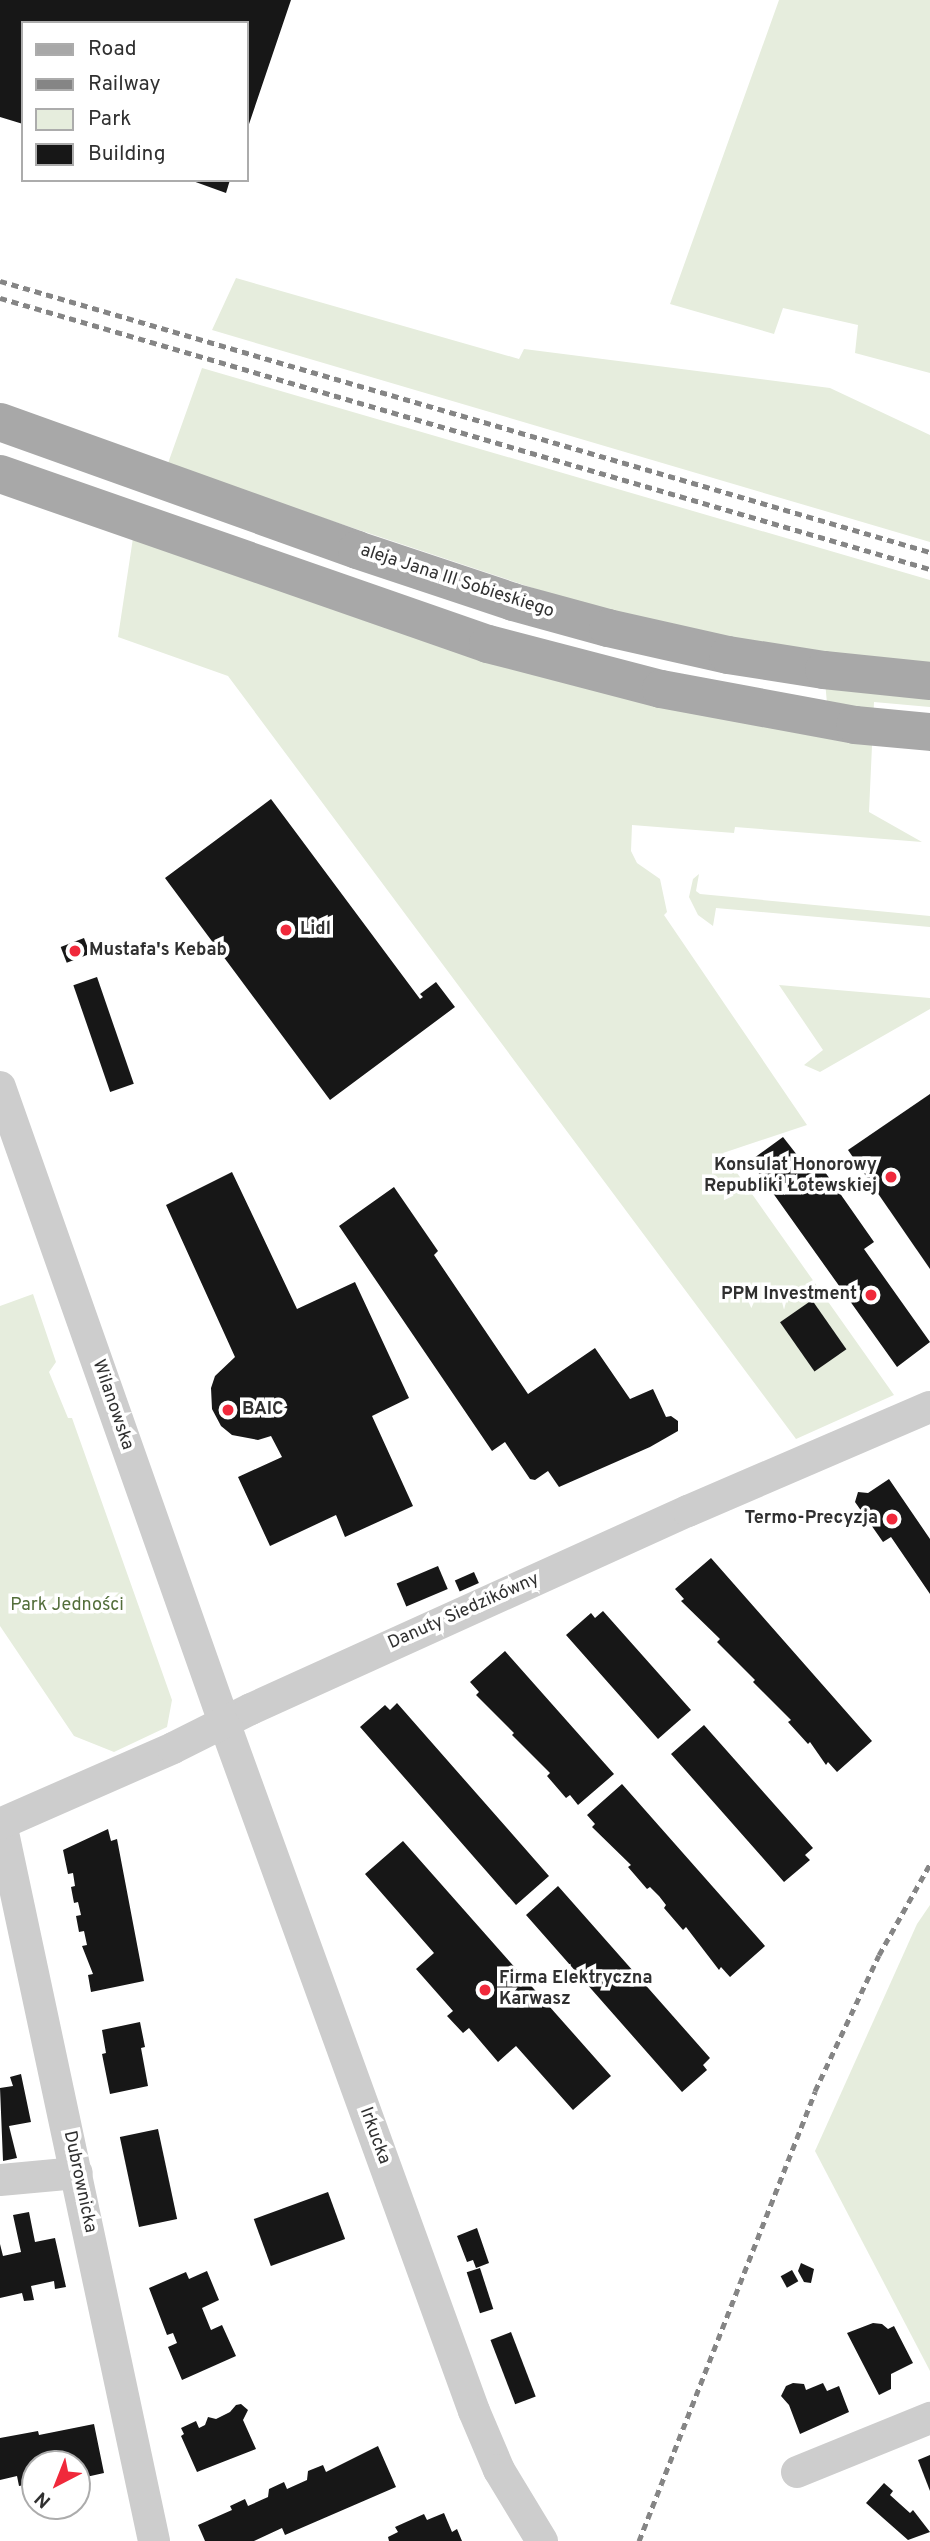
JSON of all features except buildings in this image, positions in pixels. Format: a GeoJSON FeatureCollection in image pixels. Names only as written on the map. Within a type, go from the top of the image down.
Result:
{"type":"FeatureCollection","features":[{"type":"Feature","properties":{"kind":"main road","name":"aleja Jana III Sobieskiego"},"geometry":{"type":"LineString","coordinates":[[0,422],[513,602],[671,643],[824,670],[930,681]]}},
{"type":"Feature","properties":{"kind":"main road"},"geometry":{"type":"LineString","coordinates":[[0,474],[488,644],[661,689],[828,720],[930,732]]}},
{"type":"Feature","properties":{"kind":"street","name":"Wilanowska"},"geometry":{"type":"LineString","coordinates":[[0,1087],[224,1722]]}},
{"type":"Feature","properties":{"kind":"street","name":"Danuty Siedzikówny"},"geometry":{"type":"LineString","coordinates":[[1,1824],[677,1516],[930,1406]]}},
{"type":"Feature","properties":{"kind":"street","name":"Irkucka"},"geometry":{"type":"LineString","coordinates":[[224,1722],[474,2411],[499,2470],[542,2541]]}},
{"type":"Feature","properties":{"kind":"street","name":"Dubrownicka"},"geometry":{"type":"LineString","coordinates":[[1,1824],[63,2175],[154,2541]]}},
{"type":"Feature","properties":{"kind":"street"},"geometry":{"type":"LineString","coordinates":[[0,2180],[63,2175]]}},
{"type":"Feature","properties":{"kind":"street"},"geometry":{"type":"LineString","coordinates":[[0,2197],[63,2175]]}},
{"type":"Feature","properties":{"kind":"street"},"geometry":{"type":"LineString","coordinates":[[797,2472],[930,2418]]}},
{"type":"Feature","properties":{"kind":"green space"},"geometry":{"type":"Polygon","coordinates":[[[779,0],[930,0],[930,373],[855,353],[858,325],[783,308],[774,334],[670,304],[779,0]]]}},
{"type":"Feature","properties":{"kind":"green space"},"geometry":{"type":"Polygon","coordinates":[[[236,278],[519,359],[524,349],[830,388],[930,435],[930,542],[212,330],[236,278]]]}},
{"type":"Feature","properties":{"kind":"green space"},"geometry":{"type":"Polygon","coordinates":[[[202,368],[930,580],[930,707],[874,702],[869,812],[922,842],[735,827],[734,833],[632,825],[631,851],[637,863],[660,879],[667,912],[664,915],[807,1125],[723,1153],[894,1395],[796,1439],[228,676],[118,637],[133,538],[830,737],[824,670],[706,633],[596,609],[167,466],[202,368]]]}},
{"type":"Feature","properties":{"kind":"green space"},"geometry":{"type":"Polygon","coordinates":[[[699,874],[696,891],[700,894],[930,916],[930,927],[716,908],[713,926],[698,915],[689,897],[693,879],[699,874]]]}},
{"type":"Feature","properties":{"kind":"green space"},"geometry":{"type":"Polygon","coordinates":[[[779,985],[930,998],[930,1009],[820,1072],[804,1065],[823,1050],[779,985]]]}},
{"type":"Feature","properties":{"kind":"green space","name":"Park Jedności"},"geometry":{"type":"Polygon","coordinates":[[[33,1294],[56,1362],[49,1372],[68,1418],[72,1418],[172,1700],[167,1727],[114,1752],[74,1736],[0,1626],[0,1306],[33,1294]]]}},
{"type":"Feature","properties":{"kind":"green space"},"geometry":{"type":"Polygon","coordinates":[[[930,1905],[930,2371],[815,2151],[917,1924],[930,1905]]]}},
{"type":"Feature","properties":{"kind":"railway"},"geometry":{"type":"LineString","coordinates":[[0,281],[930,552]]}},
{"type":"Feature","properties":{"kind":"railway"},"geometry":{"type":"LineString","coordinates":[[0,298],[930,569]]}},
{"type":"Feature","properties":{"kind":"railway"},"geometry":{"type":"LineString","coordinates":[[639,2541],[815,2091],[879,1955],[930,1864]]}},
{"type":"Feature","properties":{"kind":"place","name":"Lidl"},"geometry":{"type":"Point","coordinates":[286,930]}},
{"type":"Feature","properties":{"kind":"place","name":"Mustafa's Kebab"},"geometry":{"type":"Point","coordinates":[75,951]}},
{"type":"Feature","properties":{"kind":"place","name":"Konsulat Honorowy Republiki Łotewskiej"},"geometry":{"type":"Point","coordinates":[891,1177]}},
{"type":"Feature","properties":{"kind":"place","name":"PPM Investment"},"geometry":{"type":"Point","coordinates":[871,1295]}},
{"type":"Feature","properties":{"kind":"place","name":"BAIC"},"geometry":{"type":"Point","coordinates":[228,1410]}},
{"type":"Feature","properties":{"kind":"place","name":"Termo-Precyzja"},"geometry":{"type":"Point","coordinates":[892,1519]}},
{"type":"Feature","properties":{"kind":"place","name":"Firma Elektryczna Karwasz"},"geometry":{"type":"Point","coordinates":[485,1990]}}]}
